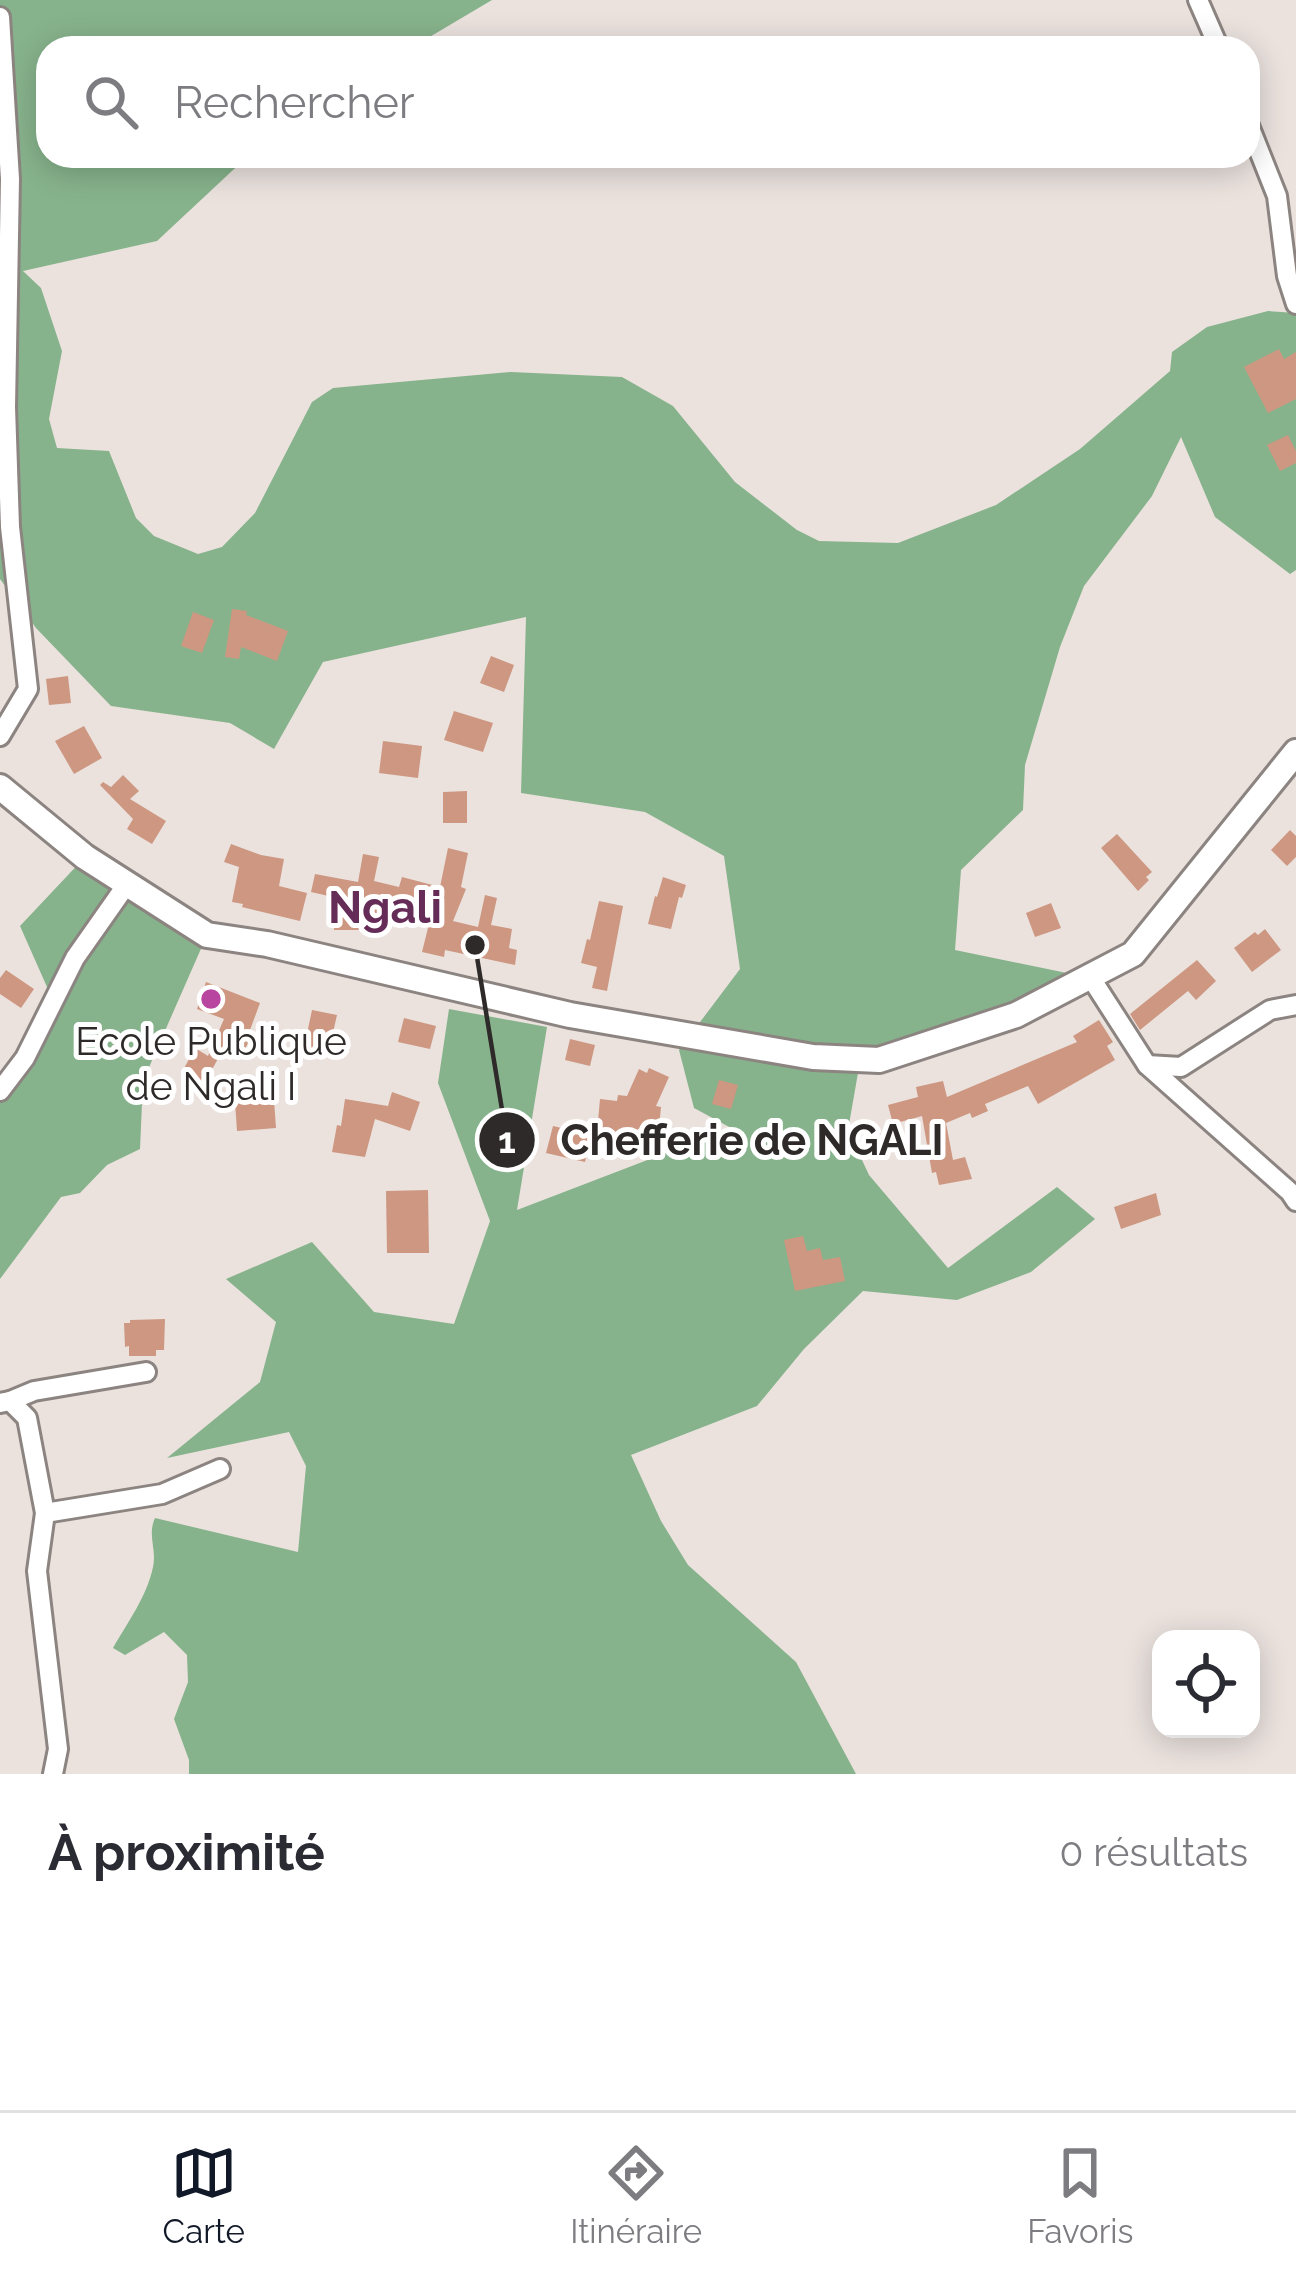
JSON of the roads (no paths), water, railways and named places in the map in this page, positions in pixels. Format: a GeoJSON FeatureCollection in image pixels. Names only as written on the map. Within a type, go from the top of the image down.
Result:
{"type":"FeatureCollection","features":[{"type":"Feature","properties":{"kind":"street"},"geometry":{"type":"LineString","coordinates":[[1198,0],[1214,36]]}},
{"type":"Feature","properties":{"kind":"street"},"geometry":{"type":"LineString","coordinates":[[0,17],[10,179],[6,407],[10,527],[28,688],[0,736]]}},
{"type":"Feature","properties":{"kind":"street"},"geometry":{"type":"LineString","coordinates":[[1260,153],[1277,196],[1296,304]]}},
{"type":"Feature","properties":{"kind":"street"},"geometry":{"type":"LineString","coordinates":[[0,788],[85,857],[207,935],[266,944],[570,1015],[814,1058],[879,1060],[1016,1015],[1133,954],[1296,752]]}},
{"type":"Feature","properties":{"kind":"street"},"geometry":{"type":"LineString","coordinates":[[0,1091],[25,1058],[75,958],[127,884]]}},
{"type":"Feature","properties":{"kind":"street"},"geometry":{"type":"LineString","coordinates":[[1090,978],[1147,1065],[1296,1201]]}},
{"type":"Feature","properties":{"kind":"street"},"geometry":{"type":"LineString","coordinates":[[1147,1065],[1181,1067],[1270,1010],[1296,1005]]}},
{"type":"Feature","properties":{"kind":"street"},"geometry":{"type":"LineString","coordinates":[[5,1402],[34,1390],[146,1372]]}},
{"type":"Feature","properties":{"kind":"street"},"geometry":{"type":"LineString","coordinates":[[5,1402],[27,1418],[45,1513],[37,1571],[58,1749],[53,1774]]}},
{"type":"Feature","properties":{"kind":"street"},"geometry":{"type":"LineString","coordinates":[[45,1513],[163,1494],[220,1469]]}},
{"type":"Feature","properties":{"kind":"place","name":"Chefferie de NGALI"},"geometry":{"type":"Point","coordinates":[475,945]}},
{"type":"Feature","properties":{"kind":"place","name":"Ecole Publique de Ngali I"},"geometry":{"type":"Point","coordinates":[211,999]}},
{"type":"Feature","properties":{"kind":"district","name":"Ngali"},"geometry":{"type":"Point","coordinates":[385,907]}}]}
